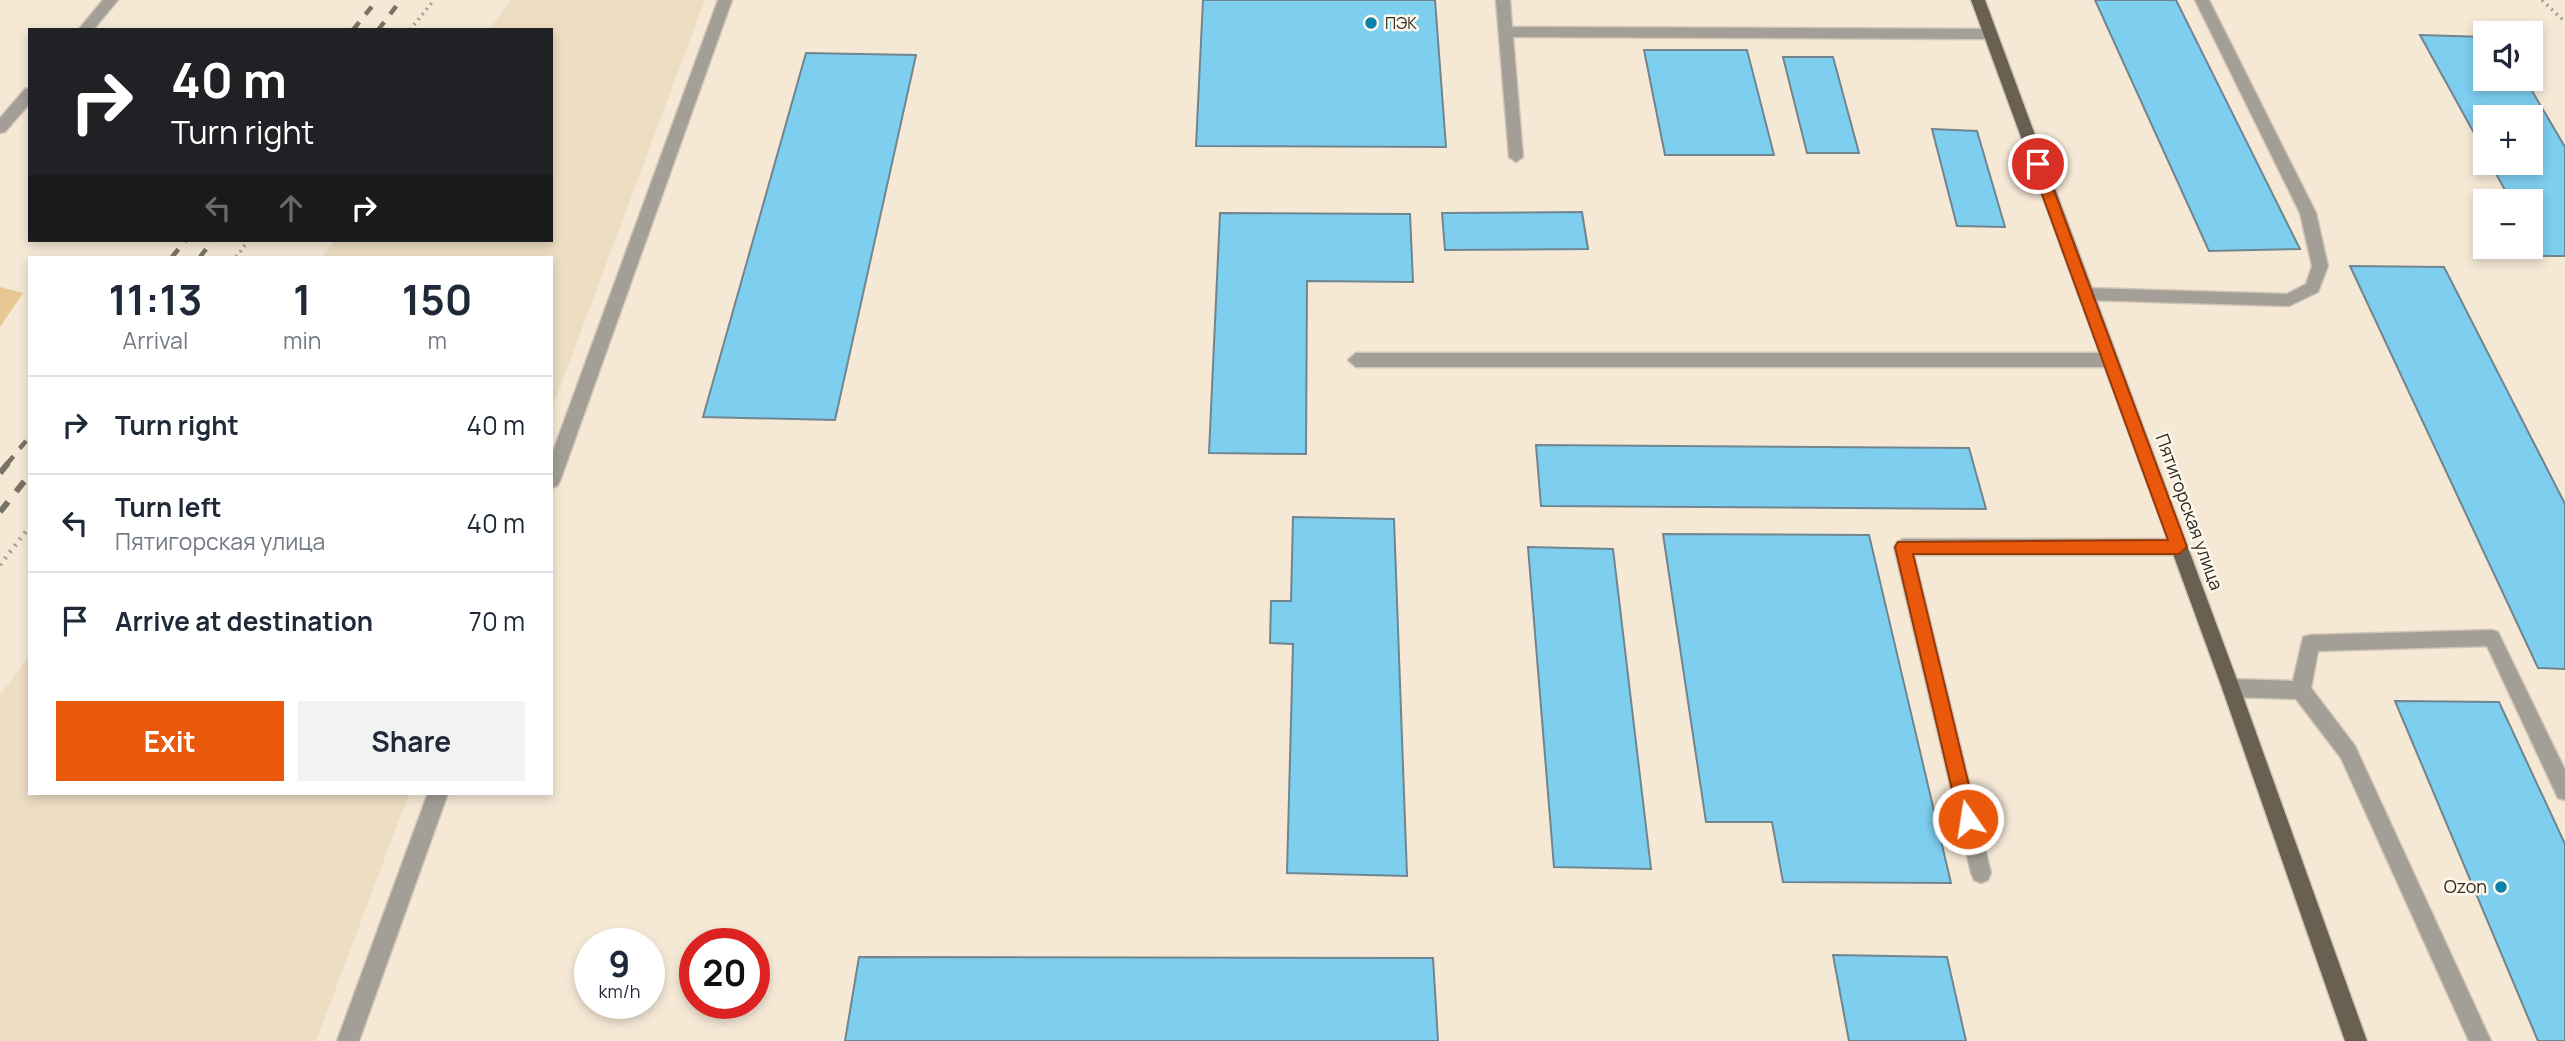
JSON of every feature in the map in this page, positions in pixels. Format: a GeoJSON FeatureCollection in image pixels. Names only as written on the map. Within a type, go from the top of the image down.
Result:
{"type":"FeatureCollection","features":[{"type":"Feature","properties":{"kind":"main road","name":"Пятигорская улица"},"geometry":{"type":"LineString","coordinates":[[1978,0],[2231,688],[2356,1041]]}},
{"type":"Feature","properties":{"kind":"street"},"geometry":{"type":"LineString","coordinates":[[87,28],[111,0]]}},
{"type":"Feature","properties":{"kind":"street"},"geometry":{"type":"LineString","coordinates":[[553,476],[726,0]]}},
{"type":"Feature","properties":{"kind":"street"},"geometry":{"type":"LineString","coordinates":[[1503,0],[1516,157]]}},
{"type":"Feature","properties":{"kind":"street"},"geometry":{"type":"LineString","coordinates":[[2086,294],[2288,300],[2312,288],[2320,266],[2308,213],[2202,0]]}},
{"type":"Feature","properties":{"kind":"street"},"geometry":{"type":"LineString","coordinates":[[1507,32],[1990,34]]}},
{"type":"Feature","properties":{"kind":"street"},"geometry":{"type":"LineString","coordinates":[[0,128],[28,95]]}},
{"type":"Feature","properties":{"kind":"street"},"geometry":{"type":"LineString","coordinates":[[1356,360],[2110,360]]}},
{"type":"Feature","properties":{"kind":"street"},"geometry":{"type":"LineString","coordinates":[[1981,873],[1903,547],[2179,547]]}},
{"type":"Feature","properties":{"kind":"street"},"geometry":{"type":"LineString","coordinates":[[2480,1041],[2348,752],[2301,690],[2310,643],[2492,638],[2565,791]]}},
{"type":"Feature","properties":{"kind":"street"},"geometry":{"type":"LineString","coordinates":[[2231,688],[2301,690]]}},
{"type":"Feature","properties":{"kind":"street"},"geometry":{"type":"LineString","coordinates":[[348,1041],[437,795]]}},
{"type":"Feature","properties":{"kind":"path"},"geometry":{"type":"LineString","coordinates":[[412,28],[434,0]]}},
{"type":"Feature","properties":{"kind":"path"},"geometry":{"type":"LineString","coordinates":[[2542,0],[2565,22]]}},
{"type":"Feature","properties":{"kind":"path"},"geometry":{"type":"LineString","coordinates":[[237,256],[247,242]]}},
{"type":"Feature","properties":{"kind":"path"},"geometry":{"type":"LineString","coordinates":[[0,565],[28,529]]}},
{"type":"Feature","properties":{"kind":"shaded area"},"geometry":{"type":"Polygon","coordinates":[[[511,0],[705,0],[553,406],[553,256],[323,256],[333,242],[553,242],[553,28],[490,28],[511,0]]]}},
{"type":"Feature","properties":{"kind":"shaded area"},"geometry":{"type":"Polygon","coordinates":[[[0,287],[23,293],[0,327],[0,287]]]}},
{"type":"Feature","properties":{"kind":"shaded area"},"geometry":{"type":"Polygon","coordinates":[[[28,658],[28,795],[408,795],[316,1041],[0,1041],[0,695],[28,658]]]}},
{"type":"Feature","properties":{"kind":"building"},"geometry":{"type":"Polygon","coordinates":[[[1203,0],[1435,0],[1446,147],[1196,146],[1203,0]]]}},
{"type":"Feature","properties":{"kind":"building"},"geometry":{"type":"Polygon","coordinates":[[[2095,0],[2176,0],[2300,249],[2209,251],[2095,0]]]}},
{"type":"Feature","properties":{"kind":"building"},"geometry":{"type":"Polygon","coordinates":[[[2420,35],[2473,37],[2473,91],[2532,91],[2540,105],[2473,105],[2473,131],[2420,35]]]}},
{"type":"Feature","properties":{"kind":"building"},"geometry":{"type":"Polygon","coordinates":[[[1644,50],[1747,50],[1774,155],[1665,155],[1644,50]]]}},
{"type":"Feature","properties":{"kind":"building"},"geometry":{"type":"Polygon","coordinates":[[[806,53],[916,55],[835,420],[703,417],[806,53]]]}},
{"type":"Feature","properties":{"kind":"building"},"geometry":{"type":"Polygon","coordinates":[[[1783,57],[1833,57],[1859,153],[1807,153],[1783,57]]]}},
{"type":"Feature","properties":{"kind":"building"},"geometry":{"type":"Polygon","coordinates":[[[2543,110],[2565,147],[2565,256],[2543,256],[2543,189],[2504,189],[2497,175],[2543,175],[2543,110]]]}},
{"type":"Feature","properties":{"kind":"building"},"geometry":{"type":"Polygon","coordinates":[[[1932,129],[1977,131],[2005,227],[1957,226],[1932,129]]]}},
{"type":"Feature","properties":{"kind":"building"},"geometry":{"type":"Polygon","coordinates":[[[1582,212],[1588,249],[1445,250],[1442,213],[1582,212]]]}},
{"type":"Feature","properties":{"kind":"building"},"geometry":{"type":"Polygon","coordinates":[[[1220,213],[1410,214],[1413,282],[1307,281],[1306,454],[1209,453],[1220,213]]]}},
{"type":"Feature","properties":{"kind":"building"},"geometry":{"type":"Polygon","coordinates":[[[2350,266],[2444,267],[2565,504],[2565,669],[2538,668],[2350,266]]]}},
{"type":"Feature","properties":{"kind":"building"},"geometry":{"type":"Polygon","coordinates":[[[1536,445],[1969,448],[1986,509],[1541,506],[1536,445]]]}},
{"type":"Feature","properties":{"kind":"building"},"geometry":{"type":"Polygon","coordinates":[[[1293,517],[1394,519],[1407,876],[1287,873],[1293,644],[1270,643],[1271,601],[1291,601],[1293,517]]]}},
{"type":"Feature","properties":{"kind":"building"},"geometry":{"type":"Polygon","coordinates":[[[1663,534],[1869,535],[1951,883],[1783,882],[1772,822],[1706,822],[1663,534]]]}},
{"type":"Feature","properties":{"kind":"building"},"geometry":{"type":"Polygon","coordinates":[[[1528,547],[1613,549],[1651,869],[1554,867],[1528,547]]]}},
{"type":"Feature","properties":{"kind":"building"},"geometry":{"type":"Polygon","coordinates":[[[2395,701],[2499,702],[2565,844],[2565,1041],[2538,1041],[2395,701]]]}},
{"type":"Feature","properties":{"kind":"building"},"geometry":{"type":"Polygon","coordinates":[[[1833,955],[1947,957],[1966,1041],[1849,1041],[1833,955]]]}},
{"type":"Feature","properties":{"kind":"building"},"geometry":{"type":"Polygon","coordinates":[[[859,957],[1433,958],[1438,1041],[845,1041],[859,957]]]}},
{"type":"Feature","properties":{"kind":"railway"},"geometry":{"type":"LineString","coordinates":[[355,28],[377,0]]}},
{"type":"Feature","properties":{"kind":"railway"},"geometry":{"type":"LineString","coordinates":[[380,28],[401,0]]}},
{"type":"Feature","properties":{"kind":"railway"},"geometry":{"type":"LineString","coordinates":[[173,256],[184,242]]}},
{"type":"Feature","properties":{"kind":"railway"},"geometry":{"type":"LineString","coordinates":[[201,256],[211,242]]}},
{"type":"Feature","properties":{"kind":"railway"},"geometry":{"type":"LineString","coordinates":[[7,464],[28,438]]}},
{"type":"Feature","properties":{"kind":"railway"},"geometry":{"type":"LineString","coordinates":[[0,473],[9,462]]}},
{"type":"Feature","properties":{"kind":"railway"},"geometry":{"type":"LineString","coordinates":[[0,512],[28,477]]}},
{"type":"Feature","properties":{"kind":"place","name":"ПЭК"},"geometry":{"type":"Point","coordinates":[1371,23]}},
{"type":"Feature","properties":{"kind":"place","name":"Ozon"},"geometry":{"type":"Point","coordinates":[2501,887]}},
{"type":"Feature","properties":{"kind":"route"},"geometry":{"type":"LineString","coordinates":[[1968,819],[1903,547],[2179,547],[2038,164]]}}]}
